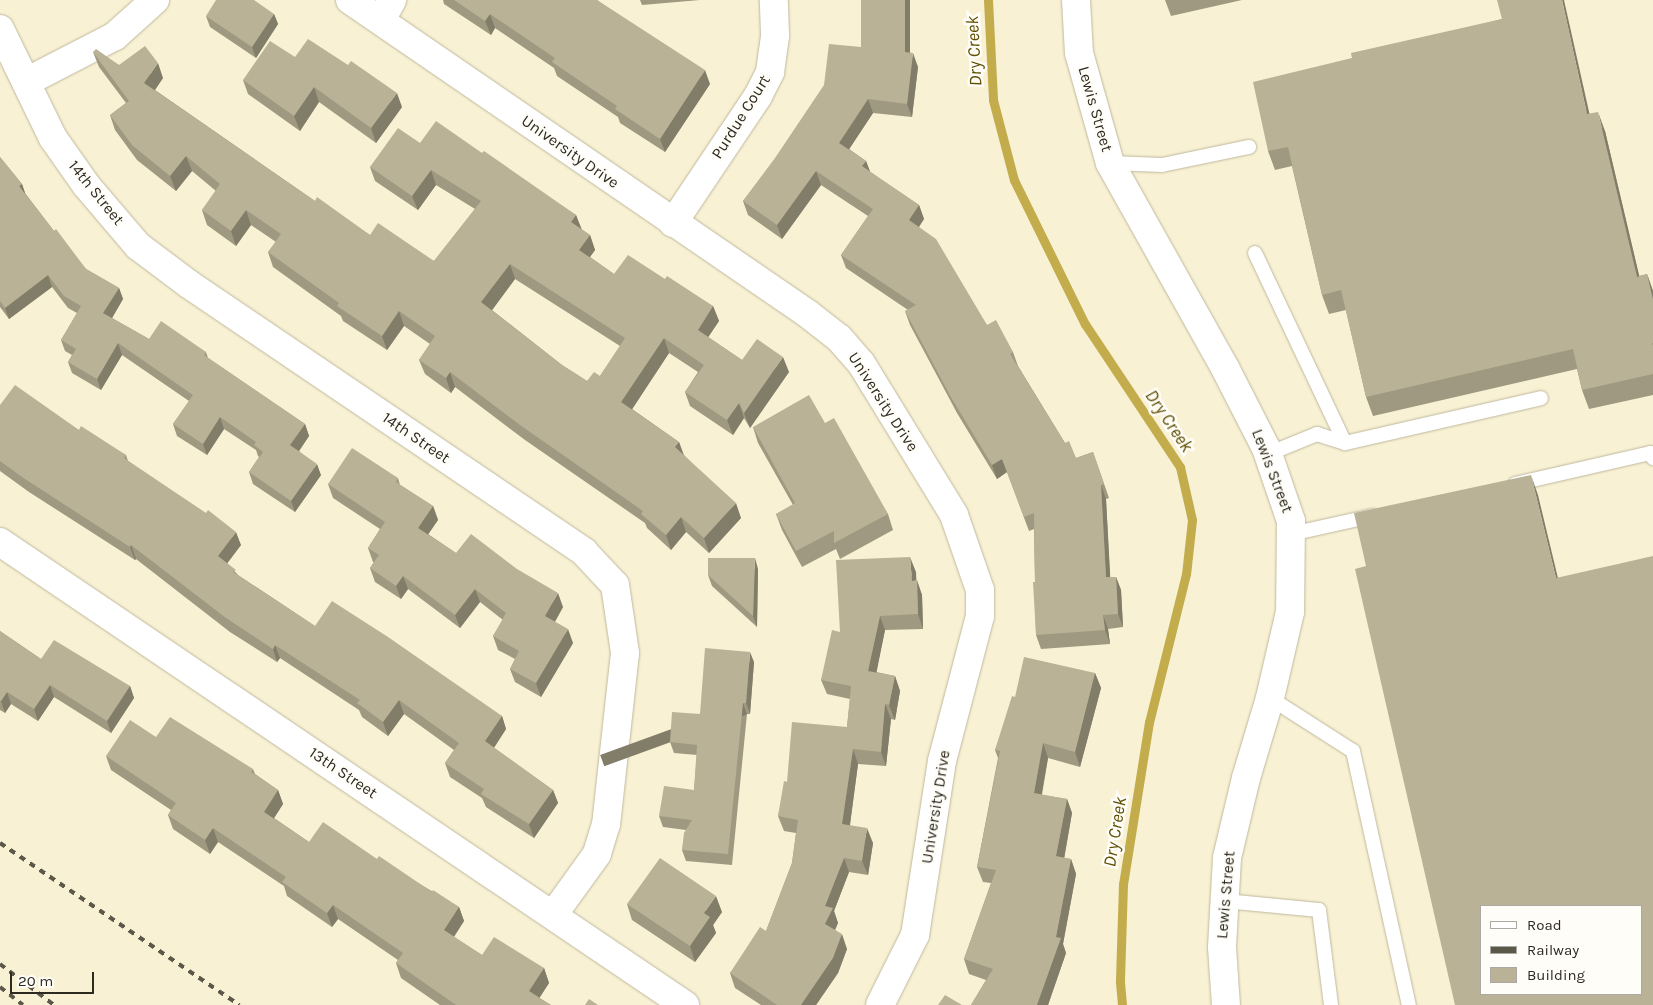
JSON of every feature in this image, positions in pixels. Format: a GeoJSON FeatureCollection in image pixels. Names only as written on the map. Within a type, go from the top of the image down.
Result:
{"type":"FeatureCollection","features":[{"type":"Feature","properties":{"kind":"street"},"geometry":{"type":"LineString","coordinates":[[26,82],[115,36],[155,0]]}},
{"type":"Feature","properties":{"kind":"street","name":"University Drive"},"geometry":{"type":"LineString","coordinates":[[350,0],[386,10],[673,223],[808,314],[839,338],[861,363],[954,515],[980,590],[980,616],[942,761],[915,935],[880,1005]]}},
{"type":"Feature","properties":{"kind":"street","name":"Purdue Court"},"geometry":{"type":"LineString","coordinates":[[673,223],[758,96],[770,72],[775,36],[774,0]]}},
{"type":"Feature","properties":{"kind":"street","name":"Lewis Street"},"geometry":{"type":"LineString","coordinates":[[1076,0],[1079,53],[1110,163],[1224,368],[1268,454],[1291,521],[1290,612],[1270,698],[1246,778],[1227,858],[1222,947],[1226,1005]]}},
{"type":"Feature","properties":{"kind":"street","name":"14th Street"},"geometry":{"type":"LineString","coordinates":[[0,29],[53,138],[86,185],[138,246],[190,285],[584,552],[615,585],[625,653],[606,824],[596,854],[553,915]]}},
{"type":"Feature","properties":{"kind":"street","name":"13th Street"},"geometry":{"type":"LineString","coordinates":[[0,542],[685,1005]]}},
{"type":"Feature","properties":{"kind":"lane"},"geometry":{"type":"LineString","coordinates":[[1110,163],[1162,165],[1249,147]]}},
{"type":"Feature","properties":{"kind":"lane"},"geometry":{"type":"LineString","coordinates":[[1255,254],[1345,443]]}},
{"type":"Feature","properties":{"kind":"lane"},"geometry":{"type":"LineString","coordinates":[[1268,454],[1317,434],[1345,443],[1541,398]]}},
{"type":"Feature","properties":{"kind":"lane"},"geometry":{"type":"LineString","coordinates":[[1506,486],[1650,453],[1653,458]]}},
{"type":"Feature","properties":{"kind":"lane"},"geometry":{"type":"LineString","coordinates":[[1291,534],[1390,512]]}},
{"type":"Feature","properties":{"kind":"lane"},"geometry":{"type":"LineString","coordinates":[[1270,698],[1353,750],[1409,1005]]}},
{"type":"Feature","properties":{"kind":"lane"},"geometry":{"type":"LineString","coordinates":[[1225,901],[1318,910],[1331,1005]]}},
{"type":"Feature","properties":{"kind":"building"},"geometry":{"type":"Polygon","coordinates":[[[216,0],[254,0],[274,14],[252,47],[206,16],[216,0]]]}},
{"type":"Feature","properties":{"kind":"building"},"geometry":{"type":"Polygon","coordinates":[[[454,0],[597,0],[705,70],[660,139],[615,109],[617,106],[552,62],[555,58],[490,14],[485,21],[454,0]]]}},
{"type":"Feature","properties":{"kind":"building"},"geometry":{"type":"Polygon","coordinates":[[[861,0],[905,0],[905,52],[913,53],[907,104],[868,99],[839,143],[866,161],[862,166],[919,205],[909,220],[936,239],[987,325],[996,320],[1013,352],[1010,354],[1065,443],[1069,441],[1076,458],[1093,452],[1104,484],[1101,485],[1106,577],[1116,577],[1118,614],[1103,615],[1105,630],[1036,635],[1033,582],[1035,582],[1034,513],[1024,517],[1002,459],[992,465],[952,399],[905,311],[916,305],[841,255],[873,209],[816,171],[777,225],[743,201],[775,158],[824,85],[829,44],[861,47],[861,0]]]}},
{"type":"Feature","properties":{"kind":"building"},"geometry":{"type":"Polygon","coordinates":[[[1497,0],[1562,0],[1587,114],[1598,112],[1637,277],[1647,274],[1653,300],[1653,374],[1582,390],[1573,349],[1366,397],[1341,290],[1322,295],[1288,147],[1268,151],[1253,82],[1352,58],[1351,53],[1502,19],[1497,0]]]}},
{"type":"Feature","properties":{"kind":"building"},"geometry":{"type":"Polygon","coordinates":[[[308,39],[348,65],[351,61],[397,93],[371,128],[314,87],[294,116],[243,80],[270,41],[295,57],[308,39]]]}},
{"type":"Feature","properties":{"kind":"building"},"geometry":{"type":"Polygon","coordinates":[[[145,46],[158,63],[144,83],[315,201],[317,197],[370,235],[378,223],[434,261],[481,201],[431,170],[412,196],[370,167],[398,128],[420,143],[436,121],[482,153],[484,151],[576,215],[571,222],[590,235],[579,250],[614,274],[628,255],[665,279],[667,276],[713,306],[698,330],[742,360],[757,339],[783,357],[744,413],[739,403],[727,420],[685,392],[704,365],[664,338],[621,402],[679,442],[675,447],[736,503],[704,538],[681,517],[666,535],[641,514],[643,511],[520,425],[450,372],[446,378],[419,360],[435,336],[399,311],[382,336],[337,306],[339,303],[268,252],[281,234],[246,210],[231,231],[202,210],[220,184],[186,156],[170,176],[132,145],[110,115],[129,101],[93,52],[96,49],[119,65],[145,46]],[[510,264],[481,302],[562,365],[587,381],[594,372],[600,376],[625,338],[510,264]]]}},
{"type":"Feature","properties":{"kind":"building"},"geometry":{"type":"Polygon","coordinates":[[[0,157],[22,184],[19,186],[54,231],[56,229],[86,269],[119,288],[103,313],[149,339],[161,321],[206,352],[204,355],[305,424],[290,445],[317,464],[291,501],[249,472],[263,452],[254,445],[256,442],[220,417],[203,444],[173,424],[193,395],[118,343],[97,379],[68,362],[76,349],[61,340],[81,306],[64,296],[48,275],[5,308],[0,301],[0,157]]]}},
{"type":"Feature","properties":{"kind":"building"},"geometry":{"type":"Polygon","coordinates":[[[15,385],[79,430],[81,426],[126,455],[124,458],[206,513],[208,510],[236,532],[218,556],[236,570],[233,572],[315,626],[332,601],[388,637],[502,716],[485,741],[553,790],[529,824],[481,794],[484,789],[445,763],[459,743],[399,700],[383,722],[357,703],[360,700],[275,645],[273,649],[226,618],[131,545],[130,547],[0,461],[0,405],[15,385]]]}},
{"type":"Feature","properties":{"kind":"building"},"geometry":{"type":"Polygon","coordinates":[[[809,395],[825,423],[834,418],[888,514],[834,543],[834,531],[796,551],[776,514],[795,503],[753,427],[809,395]]]}},
{"type":"Feature","properties":{"kind":"building"},"geometry":{"type":"Polygon","coordinates":[[[352,448],[398,478],[396,482],[433,506],[418,528],[456,553],[471,534],[517,569],[558,593],[545,616],[568,629],[536,683],[510,669],[519,651],[493,636],[506,613],[475,589],[455,615],[403,576],[396,586],[370,568],[379,555],[368,548],[385,522],[328,484],[352,448]]]}},
{"type":"Feature","properties":{"kind":"building"},"geometry":{"type":"Polygon","coordinates":[[[1531,475],[1556,578],[1653,556],[1653,1005],[1455,1005],[1355,569],[1366,566],[1354,513],[1531,475]]]}},
{"type":"Feature","properties":{"kind":"building"},"geometry":{"type":"Polygon","coordinates":[[[910,557],[912,581],[917,580],[918,614],[880,616],[868,671],[895,676],[889,705],[885,704],[881,752],[853,749],[842,824],[867,828],[862,861],[844,858],[825,906],[833,908],[825,924],[842,934],[833,958],[801,1005],[777,1005],[730,973],[760,927],[766,931],[792,863],[798,820],[778,816],[784,781],[787,782],[792,722],[847,727],[851,686],[821,680],[832,630],[840,632],[836,560],[910,557]]]}},
{"type":"Feature","properties":{"kind":"building"},"geometry":{"type":"Polygon","coordinates":[[[708,558],[755,558],[753,616],[708,575],[708,558]]]}},
{"type":"Feature","properties":{"kind":"building"},"geometry":{"type":"Polygon","coordinates":[[[0,631],[41,659],[54,640],[130,686],[107,721],[50,685],[34,709],[7,692],[0,701],[0,631]]]}},
{"type":"Feature","properties":{"kind":"building"},"geometry":{"type":"Polygon","coordinates":[[[705,648],[750,652],[746,703],[743,703],[728,854],[682,850],[684,833],[692,820],[659,816],[664,786],[694,790],[697,745],[670,742],[672,712],[700,714],[705,648]]]}},
{"type":"Feature","properties":{"kind":"building"},"geometry":{"type":"Polygon","coordinates":[[[1024,657],[1095,673],[1075,752],[1043,743],[1034,793],[1067,799],[1056,856],[1071,859],[1056,937],[1061,938],[1037,1005],[971,1005],[993,969],[964,959],[996,870],[977,867],[1000,751],[995,750],[1012,696],[1015,697],[1024,657]]]}},
{"type":"Feature","properties":{"kind":"building"},"geometry":{"type":"Polygon","coordinates":[[[170,717],[253,769],[251,772],[278,790],[264,812],[309,842],[323,822],[377,859],[379,856],[432,892],[433,890],[459,907],[444,930],[482,955],[494,937],[544,968],[529,991],[551,1005],[456,1005],[396,963],[403,953],[333,905],[327,913],[282,882],[286,877],[213,828],[205,840],[168,815],[176,803],[106,756],[130,720],[156,737],[170,717]]]}},
{"type":"Feature","properties":{"kind":"building"},"geometry":{"type":"Polygon","coordinates":[[[660,858],[716,896],[704,913],[710,917],[690,946],[627,904],[660,858]]]}},
{"type":"Feature","properties":{"kind":"building"},"geometry":{"type":"Polygon","coordinates":[[[945,995],[962,1005],[938,1005],[945,995]]]}},
{"type":"Feature","properties":{"kind":"building"},"geometry":{"type":"Polygon","coordinates":[[[589,999],[598,1005],[585,1005],[589,999]]]}},
{"type":"Feature","properties":{"kind":"waterway","name":"Dry Creek"},"geometry":{"type":"LineString","coordinates":[[988,0],[993,100],[1014,180],[1085,324],[1180,467],[1192,520],[1186,574],[1149,722],[1123,884],[1120,982],[1122,1005]]}},
{"type":"Feature","properties":{"kind":"railway"},"geometry":{"type":"LineString","coordinates":[[0,843],[239,1005]]}},
{"type":"Feature","properties":{"kind":"railway"},"geometry":{"type":"LineString","coordinates":[[0,964],[54,1005]]}},
{"type":"Feature","properties":{"kind":"railway"},"geometry":{"type":"LineString","coordinates":[[0,987],[23,1005]]}}]}
